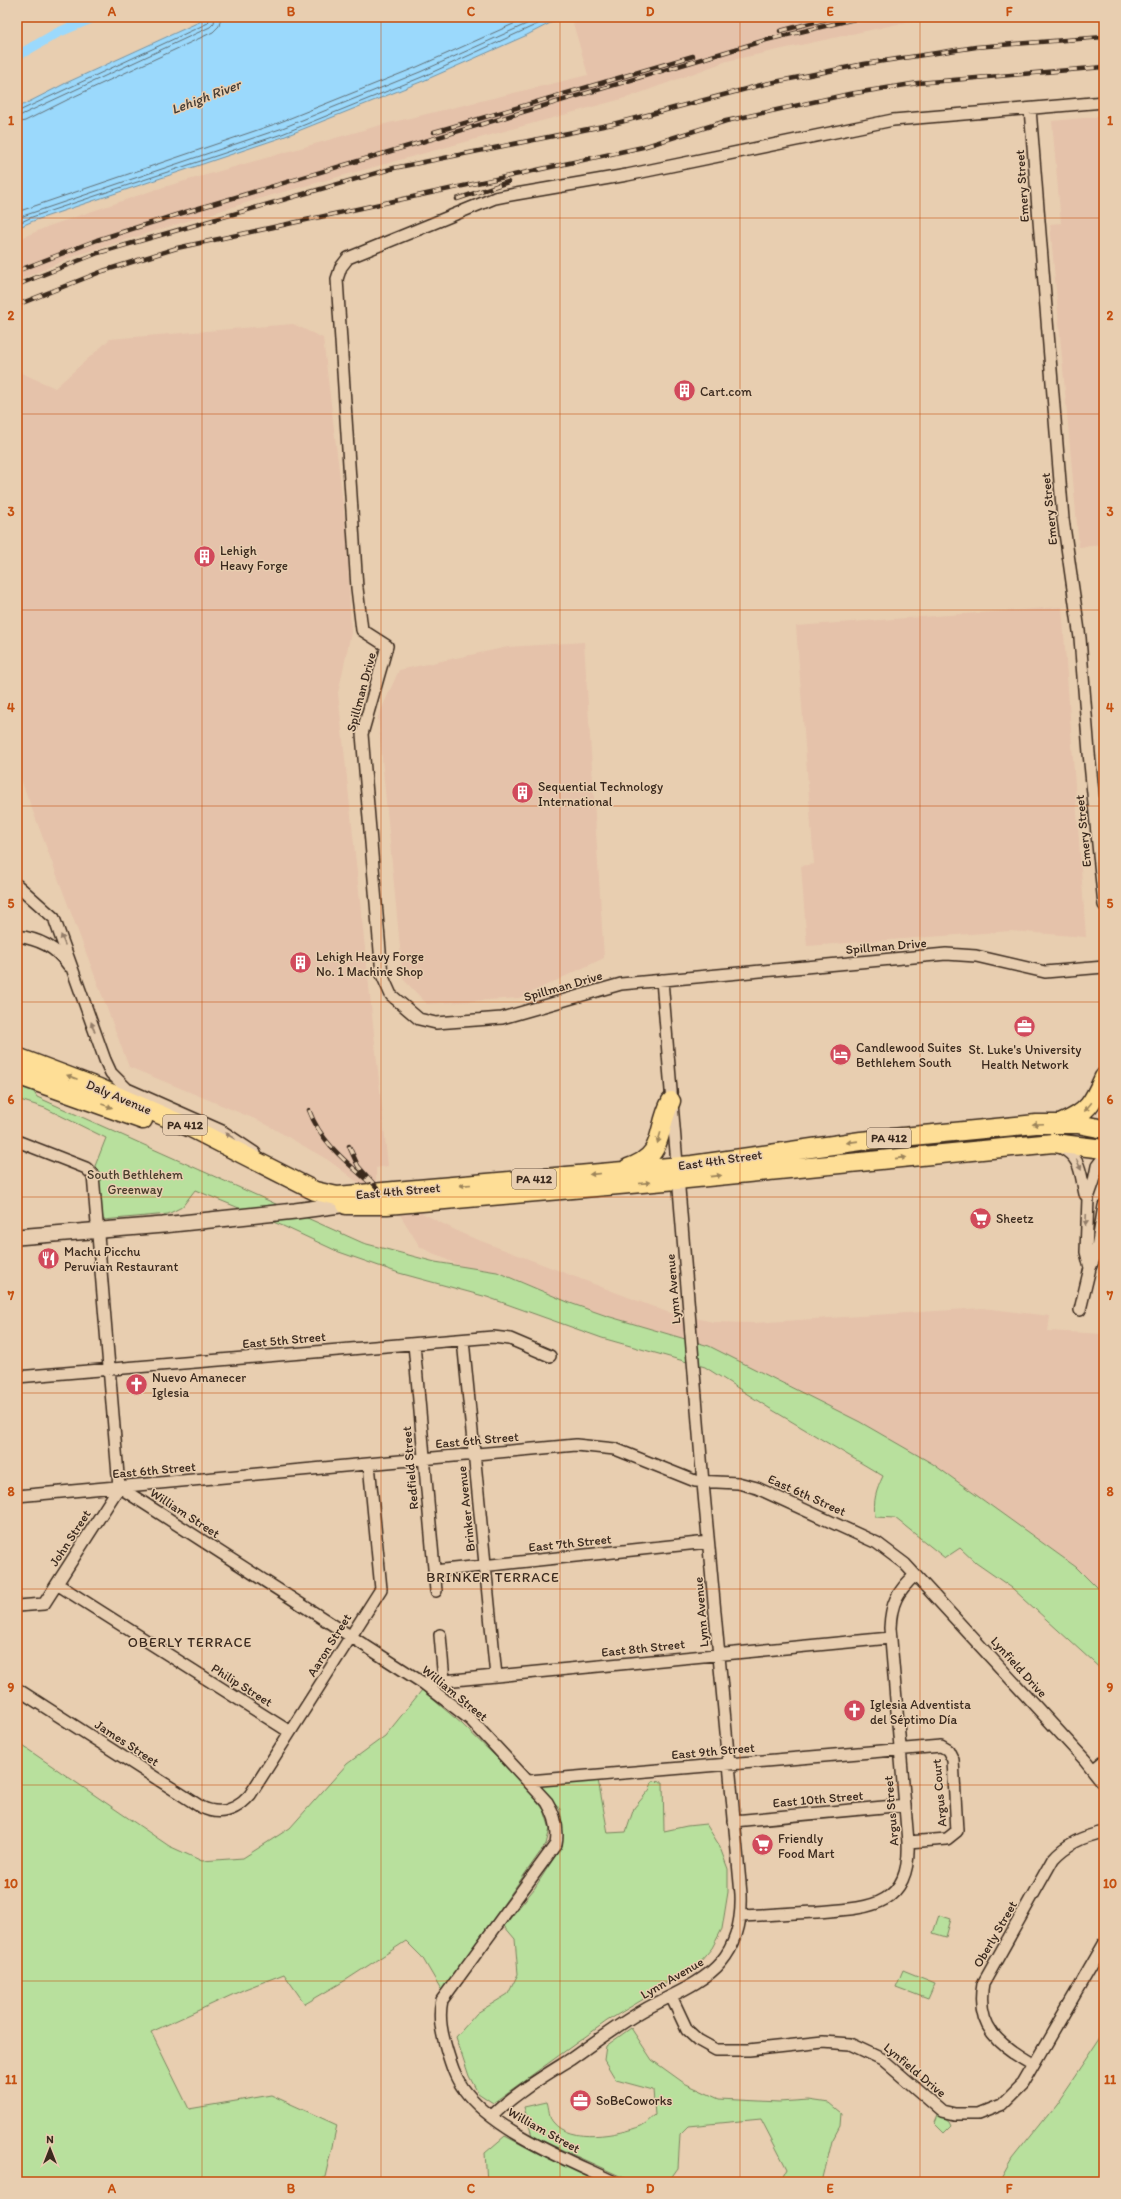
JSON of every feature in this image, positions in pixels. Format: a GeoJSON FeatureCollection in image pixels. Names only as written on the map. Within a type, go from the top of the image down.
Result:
{"type":"FeatureCollection","features":[{"type":"Feature","properties":{"kind":"highway","name":"Daly Avenue"},"geometry":{"type":"LineString","coordinates":[[17,1057],[80,1080],[161,1115],[319,1193],[336,1196],[345,1200]]}},
{"type":"Feature","properties":{"kind":"highway","name":"Daly Avenue"},"geometry":{"type":"LineString","coordinates":[[17,1075],[156,1125],[218,1153],[307,1198],[323,1203],[345,1200]]}},
{"type":"Feature","properties":{"kind":"highway"},"geometry":{"type":"LineString","coordinates":[[1060,1124],[1076,1118],[1090,1107],[1104,1077]]}},
{"type":"Feature","properties":{"kind":"highway"},"geometry":{"type":"LineString","coordinates":[[617,1172],[642,1163],[650,1156],[658,1142],[665,1113],[671,1101]]}},
{"type":"Feature","properties":{"kind":"highway","name":"East 4th Street"},"geometry":{"type":"LineString","coordinates":[[345,1200],[353,1206],[390,1198],[617,1172],[676,1174],[861,1141],[1060,1124],[1078,1124],[1104,1129]]}},
{"type":"Feature","properties":{"kind":"highway","name":"East 4th Street"},"geometry":{"type":"LineString","coordinates":[[345,1200],[370,1193],[411,1202],[676,1174],[1052,1143],[1104,1149]]}},
{"type":"Feature","properties":{"kind":"main road","name":"East 4th Street"},"geometry":{"type":"LineString","coordinates":[[17,1237],[295,1211],[345,1200]]}},
{"type":"Feature","properties":{"kind":"street"},"geometry":{"type":"LineString","coordinates":[[1030,109],[1104,102]]}},
{"type":"Feature","properties":{"kind":"street","name":"Spillman Drive"},"geometry":{"type":"LineString","coordinates":[[1030,109],[893,120],[627,175],[495,198],[348,258],[341,267],[336,280],[357,588],[362,630],[387,646],[362,734],[382,975],[391,995],[419,1019],[436,1023],[482,1020],[514,1014],[621,984],[946,954],[976,956],[1045,972],[1104,967]]}},
{"type":"Feature","properties":{"kind":"street","name":"Emery Street"},"geometry":{"type":"LineString","coordinates":[[1030,109],[1063,518],[1080,638],[1089,753],[1104,905]]}},
{"type":"Feature","properties":{"kind":"street"},"geometry":{"type":"LineString","coordinates":[[17,885],[54,918],[104,1060],[111,1073],[121,1085],[227,1133],[284,1176]]}},
{"type":"Feature","properties":{"kind":"street"},"geometry":{"type":"LineString","coordinates":[[17,936],[36,940],[56,950],[70,967],[75,977]]}},
{"type":"Feature","properties":{"kind":"street","name":"Lynn Avenue"},"geometry":{"type":"LineString","coordinates":[[492,2116],[502,2106],[527,2088],[643,2011],[671,1996],[707,1974],[720,1964],[732,1945],[740,1916],[741,1894],[708,1542],[694,1366],[676,1174],[662,980]]}},
{"type":"Feature","properties":{"kind":"street"},"geometry":{"type":"LineString","coordinates":[[17,1141],[90,1171],[94,1178],[119,1487]]}},
{"type":"Feature","properties":{"kind":"street"},"geometry":{"type":"LineString","coordinates":[[1052,1143],[1067,1150],[1077,1161],[1081,1171],[1085,1194],[1088,1198]]}},
{"type":"Feature","properties":{"kind":"street"},"geometry":{"type":"LineString","coordinates":[[1090,1268],[1086,1252],[1088,1198],[1097,1166],[1104,1157]]}},
{"type":"Feature","properties":{"kind":"street"},"geometry":{"type":"LineString","coordinates":[[1080,1310],[1090,1268],[1096,1254],[1104,1206]]}},
{"type":"Feature","properties":{"kind":"street","name":"East 5th Street"},"geometry":{"type":"LineString","coordinates":[[17,1376],[493,1337],[506,1338],[550,1356]]}},
{"type":"Feature","properties":{"kind":"street","name":"Brinker Avenue"},"geometry":{"type":"LineString","coordinates":[[463,1340],[496,1676]]}},
{"type":"Feature","properties":{"kind":"street","name":"Redfield Street"},"geometry":{"type":"LineString","coordinates":[[414,1344],[436,1591]]}},
{"type":"Feature","properties":{"kind":"street","name":"East 6th Street"},"geometry":{"type":"LineString","coordinates":[[17,1496],[576,1445],[605,1447],[626,1452],[691,1480],[703,1482],[738,1483],[762,1490],[877,1543],[893,1553],[913,1572]]}},
{"type":"Feature","properties":{"kind":"street","name":"Aaron Street"},"geometry":{"type":"LineString","coordinates":[[224,1812],[240,1806],[250,1795],[381,1589],[369,1464]]}},
{"type":"Feature","properties":{"kind":"street","name":"John Street"},"geometry":{"type":"LineString","coordinates":[[17,1606],[44,1604],[119,1487]]}},
{"type":"Feature","properties":{"kind":"street","name":"William Street"},"geometry":{"type":"LineString","coordinates":[[119,1487],[423,1683],[471,1720],[547,1802],[555,1817],[558,1832],[556,1844],[442,2000],[440,2008],[441,2028],[455,2075],[470,2097],[492,2116],[534,2144],[614,2182]]}},
{"type":"Feature","properties":{"kind":"street","name":"East 7th Street"},"geometry":{"type":"LineString","coordinates":[[434,1571],[708,1542]]}},
{"type":"Feature","properties":{"kind":"street","name":"Argus Street"},"geometry":{"type":"LineString","coordinates":[[740,1916],[861,1909],[874,1905],[889,1896],[900,1883],[908,1861],[908,1842],[890,1638],[891,1615],[896,1597],[913,1572]]}},
{"type":"Feature","properties":{"kind":"street","name":"Lynfield Drive"},"geometry":{"type":"LineString","coordinates":[[913,1572],[1104,1784]]}},
{"type":"Feature","properties":{"kind":"street","name":"Philip Street"},"geometry":{"type":"LineString","coordinates":[[57,1584],[290,1732]]}},
{"type":"Feature","properties":{"kind":"street"},"geometry":{"type":"LineString","coordinates":[[440,1635],[444,1681]]}},
{"type":"Feature","properties":{"kind":"street","name":"East 8th Street"},"geometry":{"type":"LineString","coordinates":[[423,1683],[890,1638]]}},
{"type":"Feature","properties":{"kind":"street","name":"James Street"},"geometry":{"type":"LineString","coordinates":[[17,1689],[194,1802],[208,1810],[224,1812]]}},
{"type":"Feature","properties":{"kind":"street","name":"Argus Court"},"geometry":{"type":"LineString","coordinates":[[900,1748],[941,1746],[950,1752],[953,1764],[958,1825],[957,1831],[947,1839],[908,1842]]}},
{"type":"Feature","properties":{"kind":"street","name":"East 9th Street"},"geometry":{"type":"LineString","coordinates":[[529,1781],[900,1748]]}},
{"type":"Feature","properties":{"kind":"street"},"geometry":{"type":"LineString","coordinates":[[1093,1770],[1104,1762]]}},
{"type":"Feature","properties":{"kind":"street","name":"East 10th Street"},"geometry":{"type":"LineString","coordinates":[[734,1821],[905,1805]]}},
{"type":"Feature","properties":{"kind":"street","name":"Oberly Street"},"geometry":{"type":"LineString","coordinates":[[1034,2065],[1005,2047],[990,2031],[984,2014],[982,2001],[983,1984],[1053,1859],[1064,1848],[1076,1840],[1104,1832]]}},
{"type":"Feature","properties":{"kind":"street","name":"Lynfield Drive"},"geometry":{"type":"LineString","coordinates":[[671,1996],[687,2030],[698,2040],[710,2047],[722,2051],[736,2051],[823,2042],[850,2044],[882,2059],[937,2107],[955,2114],[978,2114],[1003,2104],[1018,2090],[1104,1944]]}},
{"type":"Feature","properties":{"kind":"shaded area"},"geometry":{"type":"Polygon","coordinates":[[[590,17],[930,17],[727,61],[629,97],[265,197],[77,255],[17,281],[17,240],[49,226],[157,189],[381,125],[588,75],[573,23],[590,17]]]}},
{"type":"Feature","properties":{"kind":"shaded area"},"geometry":{"type":"Polygon","coordinates":[[[1104,116],[1104,545],[1079,547],[1050,224],[1061,223],[1052,121],[1104,116]]]}},
{"type":"Feature","properties":{"kind":"shaded area"},"geometry":{"type":"Polygon","coordinates":[[[293,324],[323,338],[347,536],[351,633],[338,693],[388,1166],[376,1168],[376,1182],[418,1211],[463,1234],[667,1312],[713,1322],[754,1323],[982,1308],[1050,1316],[1048,1331],[1104,1334],[1104,1595],[1076,1567],[964,1488],[753,1369],[709,1346],[607,1316],[570,1303],[497,1272],[460,1266],[420,1247],[399,1213],[328,1160],[262,1122],[129,1067],[17,769],[17,371],[55,388],[110,339],[293,324]]]}},
{"type":"Feature","properties":{"kind":"shaded area"},"geometry":{"type":"Polygon","coordinates":[[[1062,607],[1086,937],[1011,931],[807,946],[801,866],[814,864],[796,626],[1062,607]]]}},
{"type":"Feature","properties":{"kind":"shaded area"},"geometry":{"type":"Polygon","coordinates":[[[584,642],[604,958],[519,998],[427,1004],[403,979],[378,717],[399,670],[508,647],[584,642]]]}},
{"type":"Feature","properties":{"kind":"green space","name":"South Bethlehem Greenway"},"geometry":{"type":"Polygon","coordinates":[[[17,1084],[32,1089],[37,1097],[363,1243],[435,1262],[497,1272],[570,1303],[607,1316],[709,1346],[860,1422],[933,1464],[1076,1567],[1104,1595],[1104,1672],[1012,1588],[976,1563],[960,1548],[945,1558],[895,1518],[875,1517],[874,1506],[883,1476],[769,1408],[705,1367],[602,1338],[487,1297],[399,1273],[339,1252],[283,1226],[195,1190],[182,1207],[168,1214],[103,1220],[98,1173],[95,1166],[106,1138],[45,1108],[17,1099],[17,1084]]]}},
{"type":"Feature","properties":{"kind":"green space"},"geometry":{"type":"Polygon","coordinates":[[[422,1690],[462,1724],[523,1783],[544,1810],[550,1829],[546,1844],[442,1991],[422,1957],[406,1941],[346,1980],[305,2004],[284,1974],[245,1989],[151,2032],[189,2109],[271,2095],[337,2125],[325,2177],[317,2182],[17,2182],[17,1742],[169,1846],[202,1861],[243,1858],[290,1828],[347,1764],[385,1736],[422,1690]]]}},
{"type":"Feature","properties":{"kind":"green space"},"geometry":{"type":"Polygon","coordinates":[[[598,1780],[608,1833],[626,1832],[634,1808],[650,1789],[652,1781],[663,1782],[664,1831],[706,1824],[719,1845],[728,1869],[728,1892],[722,1929],[712,1948],[694,1969],[674,1977],[652,1994],[607,2021],[493,2103],[478,2093],[469,2076],[456,2037],[477,2013],[508,1994],[518,1974],[515,1939],[504,1926],[534,1889],[561,1847],[562,1826],[560,1809],[539,1785],[598,1780]]]}},
{"type":"Feature","properties":{"kind":"green space"},"geometry":{"type":"Polygon","coordinates":[[[939,1915],[951,1919],[946,1937],[933,1933],[939,1915]]]}},
{"type":"Feature","properties":{"kind":"green space"},"geometry":{"type":"Polygon","coordinates":[[[903,1970],[935,1983],[928,1999],[896,1987],[903,1970]]]}},
{"type":"Feature","properties":{"kind":"green space"},"geometry":{"type":"Polygon","coordinates":[[[631,2028],[652,2060],[684,2083],[719,2099],[779,2102],[809,2100],[829,2103],[841,2113],[840,2126],[832,2141],[822,2182],[780,2182],[787,2169],[761,2119],[688,2126],[680,2134],[678,2168],[668,2182],[633,2182],[532,2136],[524,2107],[547,2102],[553,2122],[561,2129],[571,2133],[583,2135],[595,2136],[632,2129],[643,2125],[655,2115],[653,2090],[616,2080],[604,2060],[606,2046],[631,2028]]]}},
{"type":"Feature","properties":{"kind":"green space"},"geometry":{"type":"Polygon","coordinates":[[[1104,2032],[1104,2182],[999,2182],[1012,2159],[1055,2105],[1104,2032]]]}},
{"type":"Feature","properties":{"kind":"green space"},"geometry":{"type":"Polygon","coordinates":[[[938,2113],[950,2121],[952,2125],[944,2133],[934,2123],[938,2113]]]}},
{"type":"Feature","properties":{"kind":"green space"},"geometry":{"type":"Polygon","coordinates":[[[505,2136],[539,2154],[603,2182],[487,2182],[485,2153],[505,2136]]]}},
{"type":"Feature","properties":{"kind":"water","name":"Lehigh River"},"geometry":{"type":"Polygon","coordinates":[[[210,17],[562,17],[525,36],[423,81],[283,137],[33,221],[17,228],[17,108],[66,83],[210,17]]]}},
{"type":"Feature","properties":{"kind":"waterway"},"geometry":{"type":"LineString","coordinates":[[17,56],[57,33],[95,17]]}},
{"type":"Feature","properties":{"kind":"railway"},"geometry":{"type":"LineString","coordinates":[[780,31],[834,17]]}},
{"type":"Feature","properties":{"kind":"railway"},"geometry":{"type":"LineString","coordinates":[[17,271],[97,240],[179,214],[766,40],[863,17]]}},
{"type":"Feature","properties":{"kind":"railway"},"geometry":{"type":"LineString","coordinates":[[17,285],[98,253],[394,168],[613,124],[765,84],[864,64],[976,47],[1104,37]]}},
{"type":"Feature","properties":{"kind":"railway"},"geometry":{"type":"LineString","coordinates":[[434,132],[693,56]]}},
{"type":"Feature","properties":{"kind":"railway"},"geometry":{"type":"LineString","coordinates":[[17,305],[103,271],[177,248],[643,147],[726,121],[849,94],[918,83],[1104,67]]}},
{"type":"Feature","properties":{"kind":"railway"},"geometry":{"type":"LineString","coordinates":[[457,199],[508,182]]}},
{"type":"Feature","properties":{"kind":"railway"},"geometry":{"type":"LineString","coordinates":[[309,1110],[320,1132],[334,1150],[369,1182]]}},
{"type":"Feature","properties":{"kind":"railway"},"geometry":{"type":"LineString","coordinates":[[349,1146],[358,1166],[380,1191]]}},
{"type":"Feature","properties":{"kind":"place","name":"Cart.com"},"geometry":{"type":"Point","coordinates":[685,391]}},
{"type":"Feature","properties":{"kind":"place","name":"Lehigh Heavy Forge"},"geometry":{"type":"Point","coordinates":[204,557]}},
{"type":"Feature","properties":{"kind":"place","name":"Sequential Technology International"},"geometry":{"type":"Point","coordinates":[522,793]}},
{"type":"Feature","properties":{"kind":"place","name":"Lehigh Heavy Forge No. 1 Machine Shop"},"geometry":{"type":"Point","coordinates":[300,963]}},
{"type":"Feature","properties":{"kind":"place","name":"St. Luke's University Health Network"},"geometry":{"type":"Point","coordinates":[1025,1027]}},
{"type":"Feature","properties":{"kind":"place","name":"Candlewood Suites Bethlehem South"},"geometry":{"type":"Point","coordinates":[840,1054]}},
{"type":"Feature","properties":{"kind":"place","name":"Sheetz"},"geometry":{"type":"Point","coordinates":[980,1218]}},
{"type":"Feature","properties":{"kind":"place","name":"Machu Picchu Peruvian Restaurant"},"geometry":{"type":"Point","coordinates":[49,1258]}},
{"type":"Feature","properties":{"kind":"place","name":"Nuevo Amanecer Iglesia"},"geometry":{"type":"Point","coordinates":[137,1384]}},
{"type":"Feature","properties":{"kind":"place","name":"Iglesia Adventista del Séptimo Día"},"geometry":{"type":"Point","coordinates":[854,1711]}},
{"type":"Feature","properties":{"kind":"place","name":"Friendly Food Mart"},"geometry":{"type":"Point","coordinates":[762,1845]}},
{"type":"Feature","properties":{"kind":"place","name":"SoBeCoworks"},"geometry":{"type":"Point","coordinates":[581,2100]}},
{"type":"Feature","properties":{"kind":"district","name":"BRINKER TERRACE"},"geometry":{"type":"Point","coordinates":[493,1577]}},
{"type":"Feature","properties":{"kind":"district","name":"OBERLY TERRACE"},"geometry":{"type":"Point","coordinates":[190,1642]}}]}
